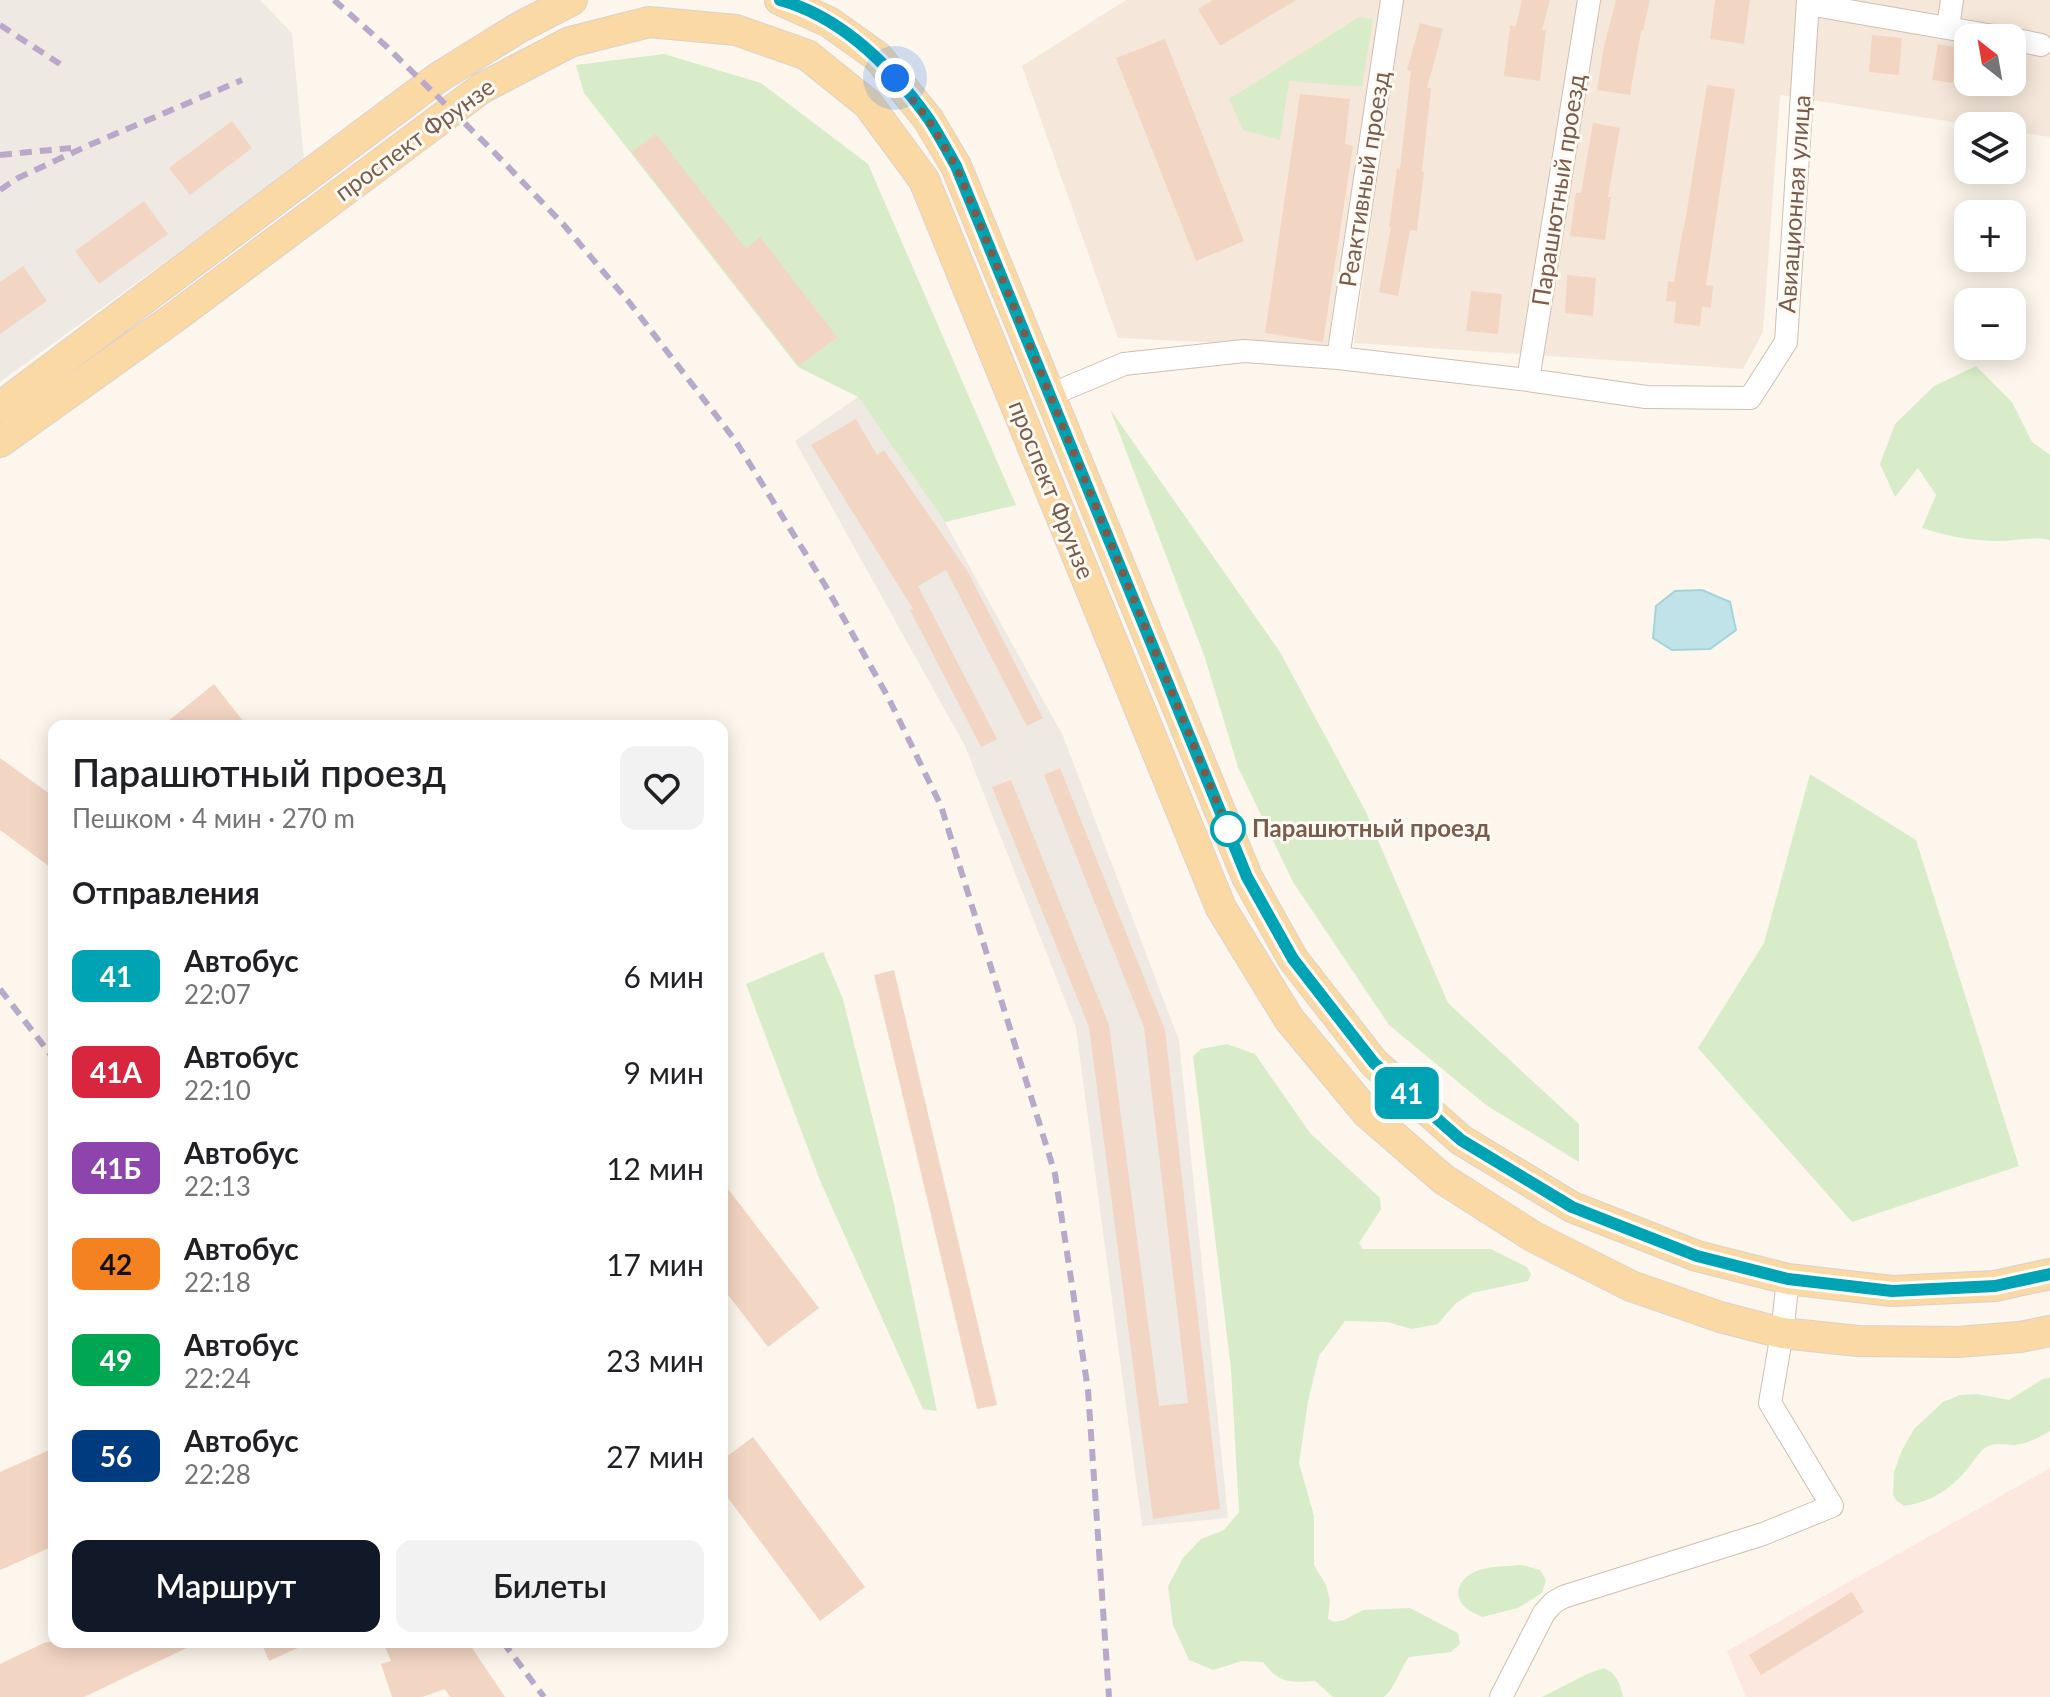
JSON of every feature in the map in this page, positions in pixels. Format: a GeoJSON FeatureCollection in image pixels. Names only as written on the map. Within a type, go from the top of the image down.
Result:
{"type":"FeatureCollection","features":[{"type":"Feature","properties":{"kind":"main road","name":"проспект Фрунзе"},"geometry":{"type":"LineString","coordinates":[[0,407],[439,77],[520,27],[572,0]]}},
{"type":"Feature","properties":{"kind":"main road","name":"проспект Фрунзе"},"geometry":{"type":"LineString","coordinates":[[780,0],[829,22],[878,57],[928,119],[956,166],[1247,877],[1293,959],[1374,1063],[1461,1140],[1572,1207],[1697,1256],[1788,1279],[1892,1291],[1995,1286],[2050,1274]]}},
{"type":"Feature","properties":{"kind":"main road","name":"проспект Фрунзе"},"geometry":{"type":"LineString","coordinates":[[0,442],[175,317],[482,88],[570,42],[649,22],[736,30],[807,55],[868,104],[924,180],[1221,908],[1289,1019],[1367,1113],[1443,1179],[1534,1237],[1631,1286],[1720,1317],[1782,1333],[1858,1341],[1957,1342],[2020,1337],[2050,1331]]}},
{"type":"Feature","properties":{"kind":"street","name":"Реактивный проезд"},"geometry":{"type":"LineString","coordinates":[[1338,358],[1392,0]]}},
{"type":"Feature","properties":{"kind":"street","name":"Парашютный проезд"},"geometry":{"type":"LineString","coordinates":[[1528,380],[1589,0]]}},
{"type":"Feature","properties":{"kind":"street"},"geometry":{"type":"LineString","coordinates":[[1948,27],[1952,0]]}},
{"type":"Feature","properties":{"kind":"street"},"geometry":{"type":"LineString","coordinates":[[1808,2],[1954,28]]}},
{"type":"Feature","properties":{"kind":"street","name":"Авиационная улица"},"geometry":{"type":"LineString","coordinates":[[1528,380],[1646,397],[1750,398],[1786,342],[1808,2]]}},
{"type":"Feature","properties":{"kind":"street"},"geometry":{"type":"LineString","coordinates":[[2026,42],[2041,45]]}},
{"type":"Feature","properties":{"kind":"street"},"geometry":{"type":"LineString","coordinates":[[1050,395],[1124,364],[1244,351],[1338,358],[1528,380]]}},
{"type":"Feature","properties":{"kind":"street"},"geometry":{"type":"LineString","coordinates":[[1501,1697],[1544,1613],[1563,1597],[1763,1534],[1832,1506],[1770,1403],[1788,1279]]}},
{"type":"Feature","properties":{"kind":"shaded area"},"geometry":{"type":"Polygon","coordinates":[[[0,0],[260,0],[292,33],[304,161],[0,382],[0,0]]]}},
{"type":"Feature","properties":{"kind":"shaded area"},"geometry":{"type":"Polygon","coordinates":[[[1126,0],[1383,0],[1329,348],[1118,338],[1022,66],[1126,0]]]}},
{"type":"Feature","properties":{"kind":"shaded area"},"geometry":{"type":"Polygon","coordinates":[[[1403,0],[2050,0],[2050,137],[2026,133],[2026,112],[1954,112],[1954,122],[1780,95],[1763,332],[1743,369],[1354,343],[1403,0]]]}},
{"type":"Feature","properties":{"kind":"shaded area"},"geometry":{"type":"Polygon","coordinates":[[[858,397],[945,522],[1063,736],[1179,1040],[1228,1518],[1142,1526],[1076,1028],[965,746],[795,441],[858,397]]]}},
{"type":"Feature","properties":{"kind":"shaded area"},"geometry":{"type":"Polygon","coordinates":[[[2050,1468],[2050,1697],[1746,1697],[1727,1651],[2050,1468]]]}},
{"type":"Feature","properties":{"kind":"green space"},"geometry":{"type":"Polygon","coordinates":[[[1359,17],[1373,19],[1362,87],[1289,81],[1280,140],[1243,130],[1229,99],[1359,17]]]}},
{"type":"Feature","properties":{"kind":"green space"},"geometry":{"type":"Polygon","coordinates":[[[664,54],[761,83],[868,164],[1016,505],[945,522],[858,397],[798,367],[584,93],[576,65],[664,54]]]}},
{"type":"Feature","properties":{"kind":"green space"},"geometry":{"type":"Polygon","coordinates":[[[1976,366],[2012,402],[2032,442],[2050,455],[2050,540],[1979,540],[1922,528],[1936,495],[1918,468],[1895,497],[1880,464],[1895,424],[1934,386],[1976,366]]]}},
{"type":"Feature","properties":{"kind":"green space"},"geometry":{"type":"Polygon","coordinates":[[[1110,409],[1280,652],[1365,810],[1448,1003],[1579,1124],[1579,1162],[1486,1105],[1389,1025],[1293,882],[1238,767],[1204,655],[1110,409]]]}},
{"type":"Feature","properties":{"kind":"green space"},"geometry":{"type":"Polygon","coordinates":[[[1810,774],[1916,840],[2019,1166],[1852,1222],[1698,1048],[1764,943],[1810,774]]]}},
{"type":"Feature","properties":{"kind":"green space"},"geometry":{"type":"Polygon","coordinates":[[[823,952],[843,999],[893,1200],[937,1411],[923,1409],[821,1183],[746,984],[823,952]]]}},
{"type":"Feature","properties":{"kind":"green space"},"geometry":{"type":"Polygon","coordinates":[[[1227,1044],[1255,1054],[1310,1133],[1380,1198],[1381,1209],[1359,1243],[1363,1249],[1491,1249],[1527,1267],[1531,1274],[1528,1281],[1472,1293],[1455,1304],[1438,1324],[1412,1329],[1387,1322],[1345,1321],[1319,1356],[1308,1401],[1299,1463],[1314,1516],[1314,1565],[1326,1585],[1330,1600],[1328,1619],[1334,1622],[1344,1620],[1363,1610],[1410,1608],[1458,1633],[1460,1644],[1451,1652],[1409,1657],[1384,1697],[1333,1697],[1315,1681],[1279,1678],[1263,1662],[1242,1661],[1213,1670],[1189,1660],[1173,1625],[1168,1586],[1183,1558],[1201,1539],[1224,1530],[1239,1512],[1231,1369],[1193,1056],[1201,1049],[1227,1044]]]}},
{"type":"Feature","properties":{"kind":"green space"},"geometry":{"type":"Polygon","coordinates":[[[2050,1378],[2050,1431],[2024,1443],[1986,1447],[1958,1479],[1934,1497],[1904,1506],[1896,1500],[1893,1495],[1894,1472],[1902,1450],[1914,1429],[1943,1402],[1960,1395],[1977,1394],[2009,1400],[2043,1379],[2050,1378]]]}},
{"type":"Feature","properties":{"kind":"green space"},"geometry":{"type":"Polygon","coordinates":[[[1522,1565],[1540,1570],[1546,1580],[1542,1593],[1518,1608],[1482,1617],[1460,1601],[1461,1583],[1471,1574],[1488,1568],[1522,1565]]]}},
{"type":"Feature","properties":{"kind":"green space"},"geometry":{"type":"Polygon","coordinates":[[[1604,1668],[1615,1676],[1623,1697],[1542,1697],[1587,1674],[1604,1668]]]}},
{"type":"Feature","properties":{"kind":"water"},"geometry":{"type":"Polygon","coordinates":[[[1702,590],[1730,602],[1736,630],[1710,649],[1672,650],[1653,638],[1656,606],[1675,591],[1702,590]]]}},
{"type":"Feature","properties":{"kind":"building"},"geometry":{"type":"Polygon","coordinates":[[[1213,0],[1296,0],[1220,46],[1198,9],[1213,0]]]}},
{"type":"Feature","properties":{"kind":"building"},"geometry":{"type":"Polygon","coordinates":[[[1522,0],[1550,0],[1542,30],[1546,30],[1540,81],[1504,76],[1510,26],[1516,26],[1522,0]]]}},
{"type":"Feature","properties":{"kind":"building"},"geometry":{"type":"Polygon","coordinates":[[[1616,0],[1650,0],[1641,31],[1630,95],[1597,90],[1616,0]]]}},
{"type":"Feature","properties":{"kind":"building"},"geometry":{"type":"Polygon","coordinates":[[[1715,0],[1750,0],[1744,44],[1710,39],[1715,0]]]}},
{"type":"Feature","properties":{"kind":"building"},"geometry":{"type":"Polygon","coordinates":[[[1420,23],[1443,29],[1427,88],[1431,88],[1417,231],[1410,230],[1398,296],[1379,292],[1391,227],[1397,168],[1400,169],[1411,71],[1407,70],[1420,23]]]}},
{"type":"Feature","properties":{"kind":"building"},"geometry":{"type":"Polygon","coordinates":[[[1872,35],[1902,38],[1899,75],[1869,72],[1872,35]]]}},
{"type":"Feature","properties":{"kind":"building"},"geometry":{"type":"Polygon","coordinates":[[[1165,39],[1244,241],[1196,261],[1116,58],[1165,39]]]}},
{"type":"Feature","properties":{"kind":"building"},"geometry":{"type":"Polygon","coordinates":[[[1938,44],[1954,47],[1953,83],[1932,80],[1938,44]]]}},
{"type":"Feature","properties":{"kind":"building"},"geometry":{"type":"Polygon","coordinates":[[[1707,85],[1735,89],[1706,285],[1713,286],[1711,308],[1702,307],[1700,326],[1674,323],[1676,302],[1666,301],[1668,281],[1674,282],[1707,85]]]}},
{"type":"Feature","properties":{"kind":"building"},"geometry":{"type":"Polygon","coordinates":[[[1300,94],[1350,99],[1345,144],[1353,146],[1323,342],[1265,333],[1300,94]]]}},
{"type":"Feature","properties":{"kind":"building"},"geometry":{"type":"Polygon","coordinates":[[[232,121],[252,148],[190,195],[169,168],[232,121]]]}},
{"type":"Feature","properties":{"kind":"building"},"geometry":{"type":"Polygon","coordinates":[[[1593,123],[1620,128],[1608,197],[1611,197],[1605,240],[1570,236],[1576,193],[1581,193],[1593,123]]]}},
{"type":"Feature","properties":{"kind":"building"},"geometry":{"type":"Polygon","coordinates":[[[656,134],[746,249],[760,237],[837,337],[799,366],[632,152],[656,134]]]}},
{"type":"Feature","properties":{"kind":"building"},"geometry":{"type":"Polygon","coordinates":[[[144,201],[168,234],[99,284],[75,251],[144,201]]]}},
{"type":"Feature","properties":{"kind":"building"},"geometry":{"type":"Polygon","coordinates":[[[23,266],[47,301],[0,334],[0,282],[23,266]]]}},
{"type":"Feature","properties":{"kind":"building"},"geometry":{"type":"Polygon","coordinates":[[[1567,275],[1596,278],[1593,316],[1565,313],[1567,275]]]}},
{"type":"Feature","properties":{"kind":"building"},"geometry":{"type":"Polygon","coordinates":[[[1471,291],[1502,294],[1498,334],[1466,331],[1471,291]]]}},
{"type":"Feature","properties":{"kind":"building"},"geometry":{"type":"Polygon","coordinates":[[[856,419],[877,455],[884,450],[968,572],[1043,718],[1027,726],[946,570],[918,586],[997,739],[981,747],[910,610],[913,609],[811,445],[856,419]]]}},
{"type":"Feature","properties":{"kind":"building"},"geometry":{"type":"Polygon","coordinates":[[[214,684],[242,720],[169,720],[214,684]]]}},
{"type":"Feature","properties":{"kind":"building"},"geometry":{"type":"Polygon","coordinates":[[[0,758],[48,793],[48,866],[0,830],[0,758]]]}},
{"type":"Feature","properties":{"kind":"building"},"geometry":{"type":"Polygon","coordinates":[[[1060,768],[1165,1030],[1220,1509],[1153,1519],[1089,1027],[992,787],[1011,780],[1109,1025],[1159,1406],[1188,1403],[1144,1027],[1044,775],[1060,768]]]}},
{"type":"Feature","properties":{"kind":"building"},"geometry":{"type":"Polygon","coordinates":[[[894,970],[997,1405],[977,1409],[874,975],[894,970]]]}},
{"type":"Feature","properties":{"kind":"building"},"geometry":{"type":"Polygon","coordinates":[[[728,1189],[819,1308],[768,1347],[728,1295],[728,1189]]]}},
{"type":"Feature","properties":{"kind":"building"},"geometry":{"type":"Polygon","coordinates":[[[753,1437],[865,1587],[820,1621],[728,1498],[728,1456],[753,1437]]]}},
{"type":"Feature","properties":{"kind":"building"},"geometry":{"type":"Polygon","coordinates":[[[48,1451],[48,1549],[0,1570],[0,1472],[48,1451]]]}},
{"type":"Feature","properties":{"kind":"building"},"geometry":{"type":"Polygon","coordinates":[[[1852,1592],[1864,1612],[1761,1675],[1749,1655],[1852,1592]]]}},
{"type":"Feature","properties":{"kind":"building"},"geometry":{"type":"Polygon","coordinates":[[[46,1642],[48,1648],[186,1648],[84,1697],[0,1697],[0,1664],[46,1642]]]}},
{"type":"Feature","properties":{"kind":"building"},"geometry":{"type":"Polygon","coordinates":[[[264,1648],[298,1648],[269,1661],[264,1648]]]}},
{"type":"Feature","properties":{"kind":"building"},"geometry":{"type":"Polygon","coordinates":[[[386,1648],[472,1648],[505,1697],[450,1697],[445,1689],[422,1697],[392,1697],[381,1664],[391,1661],[386,1648]]]}},
{"type":"Feature","properties":{"kind":"railway"},"geometry":{"type":"LineString","coordinates":[[334,0],[386,46],[563,224],[629,302],[735,440],[825,585],[888,697],[941,806],[1055,1174],[1088,1390],[1109,1697]]}},
{"type":"Feature","properties":{"kind":"railway"},"geometry":{"type":"LineString","coordinates":[[0,25],[60,64]]}},
{"type":"Feature","properties":{"kind":"railway"},"geometry":{"type":"LineString","coordinates":[[0,190],[18,178],[87,146],[242,80]]}},
{"type":"Feature","properties":{"kind":"railway"},"geometry":{"type":"LineString","coordinates":[[0,155],[71,148]]}},
{"type":"Feature","properties":{"kind":"railway"},"geometry":{"type":"LineString","coordinates":[[0,989],[48,1051]]}},
{"type":"Feature","properties":{"kind":"railway"},"geometry":{"type":"LineString","coordinates":[[507,1648],[544,1697]]}},
{"type":"Feature","properties":{"kind":"bus line","name":"41"},"geometry":{"type":"LineString","coordinates":[[780,0],[829,22],[878,57],[928,119],[956,166],[1247,877],[1293,959],[1374,1063],[1461,1140],[1550,1194],[1572,1207],[1697,1256],[1788,1279],[1892,1291],[1995,1286],[2050,1274]]}},
{"type":"Feature","properties":{"kind":"place","name":"Парашютный проезд"},"geometry":{"type":"Point","coordinates":[1228,829]}},
{"type":"Feature","properties":{"kind":"route"},"geometry":{"type":"LineString","coordinates":[[895,78],[928,119],[956,166],[1228,829]]}}]}
